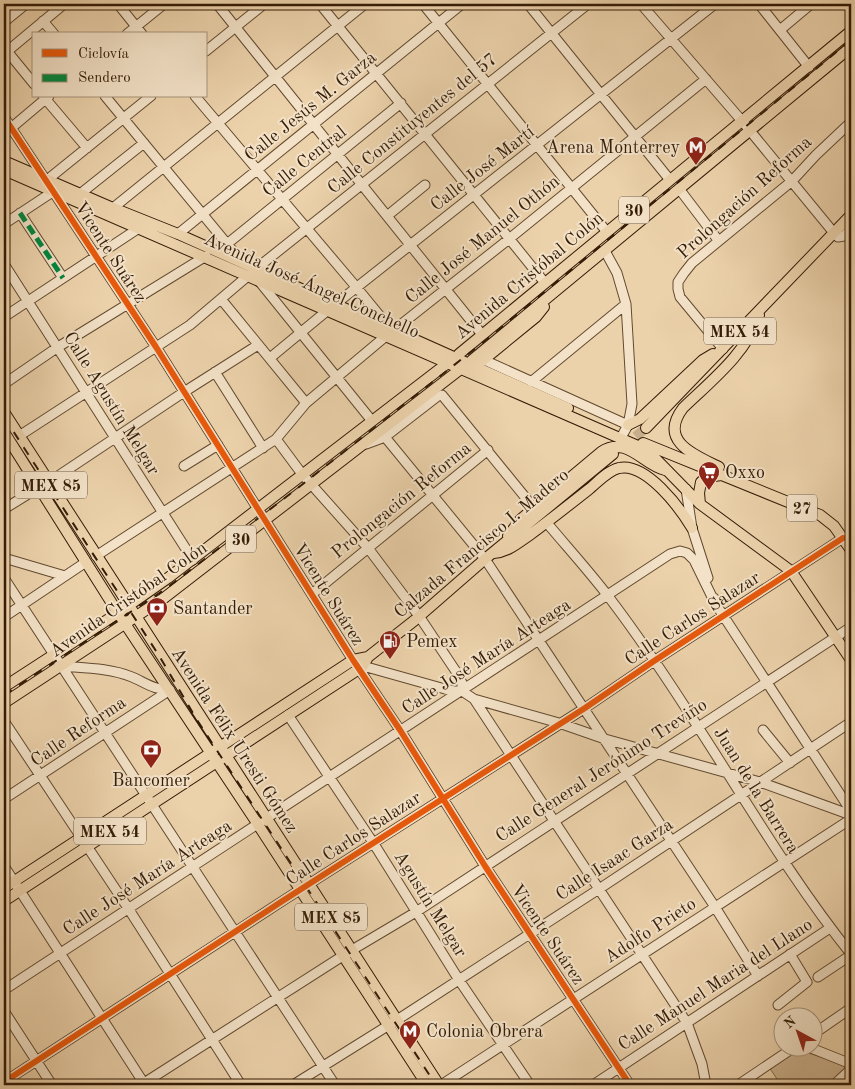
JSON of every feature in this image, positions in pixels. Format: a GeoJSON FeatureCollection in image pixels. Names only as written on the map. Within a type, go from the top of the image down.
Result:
{"type":"FeatureCollection","features":[{"type":"Feature","properties":{"kind":"main road","name":"Avenida Cristóbal Colón"},"geometry":{"type":"LineString","coordinates":[[4,687],[129,606],[259,509],[450,359],[851,31]]}},
{"type":"Feature","properties":{"kind":"main road","name":"Avenida Cristóbal Colón"},"geometry":{"type":"LineString","coordinates":[[477,362],[553,294],[851,47]]}},
{"type":"Feature","properties":{"kind":"main road","name":"Avenida José Ángel Conchello"},"geometry":{"type":"LineString","coordinates":[[4,161],[242,262],[255,274],[328,310],[390,331]]}},
{"type":"Feature","properties":{"kind":"main road","name":"Avenida José Ángel Conchello"},"geometry":{"type":"LineString","coordinates":[[5,172],[206,256],[337,304],[390,331],[638,446],[652,454],[700,504]]}},
{"type":"Feature","properties":{"kind":"main road","name":"MEX 54"},"geometry":{"type":"LineString","coordinates":[[646,428],[851,215]]}},
{"type":"Feature","properties":{"kind":"main road"},"geometry":{"type":"LineString","coordinates":[[605,251],[607,232]]}},
{"type":"Feature","properties":{"kind":"main road"},"geometry":{"type":"LineString","coordinates":[[450,359],[528,293],[544,283]]}},
{"type":"Feature","properties":{"kind":"main road"},"geometry":{"type":"LineString","coordinates":[[740,482],[727,471],[689,452],[677,439],[675,430],[678,415],[683,408],[730,361],[748,339],[761,309]]}},
{"type":"Feature","properties":{"kind":"main road"},"geometry":{"type":"LineString","coordinates":[[626,429],[652,409],[703,360],[722,350]]}},
{"type":"Feature","properties":{"kind":"main road","name":"Avenida José Ángel Conchello"},"geometry":{"type":"LineString","coordinates":[[450,359],[477,362],[626,429],[642,442],[722,475]]}},
{"type":"Feature","properties":{"kind":"main road","name":"Avenida Cristóbal Colón"},"geometry":{"type":"LineString","coordinates":[[4,703],[136,618],[458,371]]}},
{"type":"Feature","properties":{"kind":"main road","name":"Avenida Félix Uresti Gómez"},"geometry":{"type":"LineString","coordinates":[[4,414],[129,606],[258,824],[301,890],[348,953]]}},
{"type":"Feature","properties":{"kind":"main road","name":"Avenida Félix Uresti Gómez"},"geometry":{"type":"LineString","coordinates":[[4,432],[118,613],[170,689],[267,818],[310,883],[348,953],[392,1023],[427,1085]]}},
{"type":"Feature","properties":{"kind":"main road"},"geometry":{"type":"LineString","coordinates":[[504,544],[517,523],[601,452],[611,447],[617,446],[635,452],[656,468],[668,471]]}},
{"type":"Feature","properties":{"kind":"main road","name":"Calzada Francisco I. Madero"},"geometry":{"type":"LineString","coordinates":[[4,888],[146,794],[288,715],[361,663],[614,454]]}},
{"type":"Feature","properties":{"kind":"main road"},"geometry":{"type":"LineString","coordinates":[[489,556],[507,550],[547,523],[613,470],[625,468],[645,476],[672,498],[692,528]]}},
{"type":"Feature","properties":{"kind":"main road"},"geometry":{"type":"LineString","coordinates":[[700,504],[701,482],[708,476],[722,475]]}},
{"type":"Feature","properties":{"kind":"main road","name":"27"},"geometry":{"type":"LineString","coordinates":[[722,475],[820,515],[834,526],[851,550]]}},
{"type":"Feature","properties":{"kind":"main road","name":"27"},"geometry":{"type":"LineString","coordinates":[[700,504],[791,571],[851,660]]}},
{"type":"Feature","properties":{"kind":"main road","name":"Calzada Francisco I. Madero"},"geometry":{"type":"LineString","coordinates":[[4,901],[152,804],[218,754],[361,663]]}},
{"type":"Feature","properties":{"kind":"main road","name":"Avenida Félix Uresti Gómez"},"geometry":{"type":"LineString","coordinates":[[392,1023],[440,1085]]}},
{"type":"Feature","properties":{"kind":"street"},"geometry":{"type":"LineString","coordinates":[[4,22],[26,4]]}},
{"type":"Feature","properties":{"kind":"street"},"geometry":{"type":"LineString","coordinates":[[32,82],[5,52],[64,4]]}},
{"type":"Feature","properties":{"kind":"street"},"geometry":{"type":"LineString","coordinates":[[118,4],[139,30],[164,4]]}},
{"type":"Feature","properties":{"kind":"street"},"geometry":{"type":"LineString","coordinates":[[217,4],[480,332]]}},
{"type":"Feature","properties":{"kind":"street"},"geometry":{"type":"LineString","coordinates":[[208,49],[264,4]]}},
{"type":"Feature","properties":{"kind":"street"},"geometry":{"type":"LineString","coordinates":[[320,4],[544,283]]}},
{"type":"Feature","properties":{"kind":"street"},"geometry":{"type":"LineString","coordinates":[[113,208],[364,4]]}},
{"type":"Feature","properties":{"kind":"street"},"geometry":{"type":"LineString","coordinates":[[423,4],[607,232]]}},
{"type":"Feature","properties":{"kind":"street","name":"Calle Jesús M. Garza"},"geometry":{"type":"LineString","coordinates":[[178,234],[462,4]]}},
{"type":"Feature","properties":{"kind":"street"},"geometry":{"type":"LineString","coordinates":[[528,4],[670,180]]}},
{"type":"Feature","properties":{"kind":"street","name":"Calle Constituyentes del 57"},"geometry":{"type":"LineString","coordinates":[[20,436],[190,324],[221,298],[255,274],[307,228],[588,4]]}},
{"type":"Feature","properties":{"kind":"street"},"geometry":{"type":"LineString","coordinates":[[641,4],[792,180],[834,233],[838,237],[844,236],[851,229]]}},
{"type":"Feature","properties":{"kind":"street","name":"Calle José Martí"},"geometry":{"type":"LineString","coordinates":[[270,358],[715,4]]}},
{"type":"Feature","properties":{"kind":"street"},"geometry":{"type":"LineString","coordinates":[[759,4],[809,67]]}},
{"type":"Feature","properties":{"kind":"street"},"geometry":{"type":"LineString","coordinates":[[780,30],[811,4]]}},
{"type":"Feature","properties":{"kind":"street"},"geometry":{"type":"LineString","coordinates":[[43,21],[52,32]]}},
{"type":"Feature","properties":{"kind":"street","name":"Calle José Manuel Othón"},"geometry":{"type":"LineString","coordinates":[[96,556],[276,439],[306,403],[390,331],[509,239],[706,79]]}},
{"type":"Feature","properties":{"kind":"street"},"geometry":{"type":"LineString","coordinates":[[7,131],[45,98]]}},
{"type":"Feature","properties":{"kind":"street"},"geometry":{"type":"LineString","coordinates":[[47,98],[87,148]]}},
{"type":"Feature","properties":{"kind":"street"},"geometry":{"type":"LineString","coordinates":[[107,98],[242,262]]}},
{"type":"Feature","properties":{"kind":"street"},"geometry":{"type":"LineString","coordinates":[[47,180],[149,98]]}},
{"type":"Feature","properties":{"kind":"street"},"geometry":{"type":"LineString","coordinates":[[197,98],[357,288],[390,331]]}},
{"type":"Feature","properties":{"kind":"street","name":"Calle Central"},"geometry":{"type":"LineString","coordinates":[[227,244],[401,103]]}},
{"type":"Feature","properties":{"kind":"street","name":"Vicente Suárez"},"geometry":{"type":"LineString","coordinates":[[4,117],[7,131],[47,180],[156,347],[312,594],[361,663],[442,799],[485,866],[630,1085]]}},
{"type":"Feature","properties":{"kind":"street","name":"Prolongación Reforma"},"geometry":{"type":"LineString","coordinates":[[722,350],[685,304],[678,290],[678,282],[684,273],[718,240],[792,180],[851,122]]}},
{"type":"Feature","properties":{"kind":"street"},"geometry":{"type":"LineString","coordinates":[[80,194],[144,143]]}},
{"type":"Feature","properties":{"kind":"street"},"geometry":{"type":"LineString","coordinates":[[387,216],[425,185]]}},
{"type":"Feature","properties":{"kind":"street"},"geometry":{"type":"LineString","coordinates":[[680,190],[718,240]]}},
{"type":"Feature","properties":{"kind":"street"},"geometry":{"type":"LineString","coordinates":[[4,224],[54,191]]}},
{"type":"Feature","properties":{"kind":"street"},"geometry":{"type":"LineString","coordinates":[[20,213],[63,278]]}},
{"type":"Feature","properties":{"kind":"street"},"geometry":{"type":"LineString","coordinates":[[4,317],[139,228]]}},
{"type":"Feature","properties":{"kind":"street"},"geometry":{"type":"LineString","coordinates":[[477,362],[531,382],[626,429],[632,404],[626,304],[616,273],[605,251]]}},
{"type":"Feature","properties":{"kind":"street"},"geometry":{"type":"LineString","coordinates":[[4,384],[58,347],[206,256]]}},
{"type":"Feature","properties":{"kind":"street","name":"Calle Agustín Melgar"},"geometry":{"type":"LineString","coordinates":[[4,264],[192,560]]}},
{"type":"Feature","properties":{"kind":"street"},"geometry":{"type":"LineString","coordinates":[[255,274],[373,420]]}},
{"type":"Feature","properties":{"kind":"street"},"geometry":{"type":"LineString","coordinates":[[221,298],[306,403]]}},
{"type":"Feature","properties":{"kind":"street"},"geometry":{"type":"LineString","coordinates":[[531,382],[626,304]]}},
{"type":"Feature","properties":{"kind":"street"},"geometry":{"type":"LineString","coordinates":[[49,482],[258,345]]}},
{"type":"Feature","properties":{"kind":"street"},"geometry":{"type":"LineString","coordinates":[[215,372],[263,448]]}},
{"type":"Feature","properties":{"kind":"street"},"geometry":{"type":"LineString","coordinates":[[363,445],[385,437],[438,396],[442,396],[534,508]]}},
{"type":"Feature","properties":{"kind":"street"},"geometry":{"type":"LineString","coordinates":[[385,437],[433,495],[489,556],[540,641],[628,773],[758,976]]}},
{"type":"Feature","properties":{"kind":"street"},"geometry":{"type":"LineString","coordinates":[[276,439],[302,474],[368,548],[419,616],[457,673],[462,683],[462,691]]}},
{"type":"Feature","properties":{"kind":"street"},"geometry":{"type":"LineString","coordinates":[[184,466],[218,445]]}},
{"type":"Feature","properties":{"kind":"street","name":"Prolongación Reforma"},"geometry":{"type":"LineString","coordinates":[[312,594],[488,450]]}},
{"type":"Feature","properties":{"kind":"street"},"geometry":{"type":"LineString","coordinates":[[4,509],[38,488]]}},
{"type":"Feature","properties":{"kind":"street"},"geometry":{"type":"LineString","coordinates":[[686,489],[692,528],[715,603],[851,811]]}},
{"type":"Feature","properties":{"kind":"street","name":"Juan de la Barrera"},"geometry":{"type":"LineString","coordinates":[[547,523],[608,596],[654,661],[742,794],[784,863],[851,954]]}},
{"type":"Feature","properties":{"kind":"street","name":"Calle Carlos Salazar"},"geometry":{"type":"LineString","coordinates":[[4,1082],[310,883],[585,708],[723,615],[843,538]]}},
{"type":"Feature","properties":{"kind":"street","name":"Calle José María Arteaga"},"geometry":{"type":"LineString","coordinates":[[4,990],[400,730],[540,641],[670,554],[680,551],[687,553],[694,560],[715,603]]}},
{"type":"Feature","properties":{"kind":"street"},"geometry":{"type":"LineString","coordinates":[[4,558],[65,576]]}},
{"type":"Feature","properties":{"kind":"street"},"geometry":{"type":"LineString","coordinates":[[4,617],[86,562]]}},
{"type":"Feature","properties":{"kind":"street"},"geometry":{"type":"LineString","coordinates":[[4,578],[335,1085]]}},
{"type":"Feature","properties":{"kind":"street","name":"Calle General Jerónimo Treviño"},"geometry":{"type":"LineString","coordinates":[[143,1085],[348,953],[416,912],[851,627]]}},
{"type":"Feature","properties":{"kind":"street"},"geometry":{"type":"LineString","coordinates":[[361,663],[445,689],[462,691],[474,699],[605,739],[729,775],[760,782],[851,817]]}},
{"type":"Feature","properties":{"kind":"street"},"geometry":{"type":"LineString","coordinates":[[61,666],[118,673],[130,676],[157,688],[170,689]]}},
{"type":"Feature","properties":{"kind":"street","name":"Calle Reforma"},"geometry":{"type":"LineString","coordinates":[[4,800],[170,689]]}},
{"type":"Feature","properties":{"kind":"street"},"geometry":{"type":"LineString","coordinates":[[474,699],[687,1023],[702,1064],[706,1085]]}},
{"type":"Feature","properties":{"kind":"street","name":"Agustín Melgar"},"geometry":{"type":"LineString","coordinates":[[288,715],[374,844],[459,980],[530,1085]]}},
{"type":"Feature","properties":{"kind":"street"},"geometry":{"type":"LineString","coordinates":[[4,721],[242,1085]]}},
{"type":"Feature","properties":{"kind":"street","name":"Calle Isaac Garza"},"geometry":{"type":"LineString","coordinates":[[293,1085],[599,889],[851,722]]}},
{"type":"Feature","properties":{"kind":"street"},"geometry":{"type":"LineString","coordinates":[[763,730],[790,763]]}},
{"type":"Feature","properties":{"kind":"street","name":"Adolfo Prieto"},"geometry":{"type":"LineString","coordinates":[[440,1085],[715,908],[851,817]]}},
{"type":"Feature","properties":{"kind":"street"},"geometry":{"type":"LineString","coordinates":[[4,866],[143,1085]]}},
{"type":"Feature","properties":{"kind":"street","name":"Calle Manuel Maria del Llano"},"geometry":{"type":"LineString","coordinates":[[593,1085],[830,928]]}},
{"type":"Feature","properties":{"kind":"street"},"geometry":{"type":"LineString","coordinates":[[778,1005],[808,982],[790,954]]}},
{"type":"Feature","properties":{"kind":"street"},"geometry":{"type":"LineString","coordinates":[[818,977],[851,954]]}},
{"type":"Feature","properties":{"kind":"street"},"geometry":{"type":"LineString","coordinates":[[822,1028],[851,1008]]}},
{"type":"Feature","properties":{"kind":"street"},"geometry":{"type":"LineString","coordinates":[[4,1011],[52,1085]]}},
{"type":"Feature","properties":{"kind":"street"},"geometry":{"type":"LineString","coordinates":[[822,1052],[851,1064]]}},
{"type":"Feature","properties":{"kind":"street"},"geometry":{"type":"LineString","coordinates":[[738,1085],[781,1056]]}},
{"type":"Feature","properties":{"kind":"street"},"geometry":{"type":"LineString","coordinates":[[834,1085],[851,1069]]}},
{"type":"Feature","properties":{"kind":"shaded area"},"geometry":{"type":"Polygon","coordinates":[[[786,1056],[818,1056],[849,1066],[827,1085],[781,1085],[769,1067],[786,1056]]]}},
{"type":"Feature","properties":{"kind":"tunnel"},"geometry":{"type":"LineString","coordinates":[[624,446],[646,428]]}},
{"type":"Feature","properties":{"kind":"railway"},"geometry":{"type":"LineString","coordinates":[[4,695],[164,590],[294,491],[486,340],[851,40]]}},
{"type":"Feature","properties":{"kind":"railway"},"geometry":{"type":"LineString","coordinates":[[4,417],[158,654],[197,720],[436,1085]]}},
{"type":"Feature","properties":{"kind":"marked path"},"geometry":{"type":"LineString","coordinates":[[20,213],[63,278]]}},
{"type":"Feature","properties":{"kind":"cycle path"},"geometry":{"type":"LineString","coordinates":[[4,117],[156,347],[485,866],[630,1085]]}},
{"type":"Feature","properties":{"kind":"cycle path"},"geometry":{"type":"LineString","coordinates":[[4,1082],[585,708],[843,538]]}},
{"type":"Feature","properties":{"kind":"place","name":"Arena Monterrey"},"geometry":{"type":"Point","coordinates":[696,166]}},
{"type":"Feature","properties":{"kind":"place","name":"Oxxo"},"geometry":{"type":"Point","coordinates":[709,491]}},
{"type":"Feature","properties":{"kind":"place","name":"Santander"},"geometry":{"type":"Point","coordinates":[157,627]}},
{"type":"Feature","properties":{"kind":"place","name":"Pemex"},"geometry":{"type":"Point","coordinates":[390,660]}},
{"type":"Feature","properties":{"kind":"place","name":"Bancomer"},"geometry":{"type":"Point","coordinates":[151,769]}},
{"type":"Feature","properties":{"kind":"place","name":"Colonia Obrera"},"geometry":{"type":"Point","coordinates":[410,1050]}}]}
